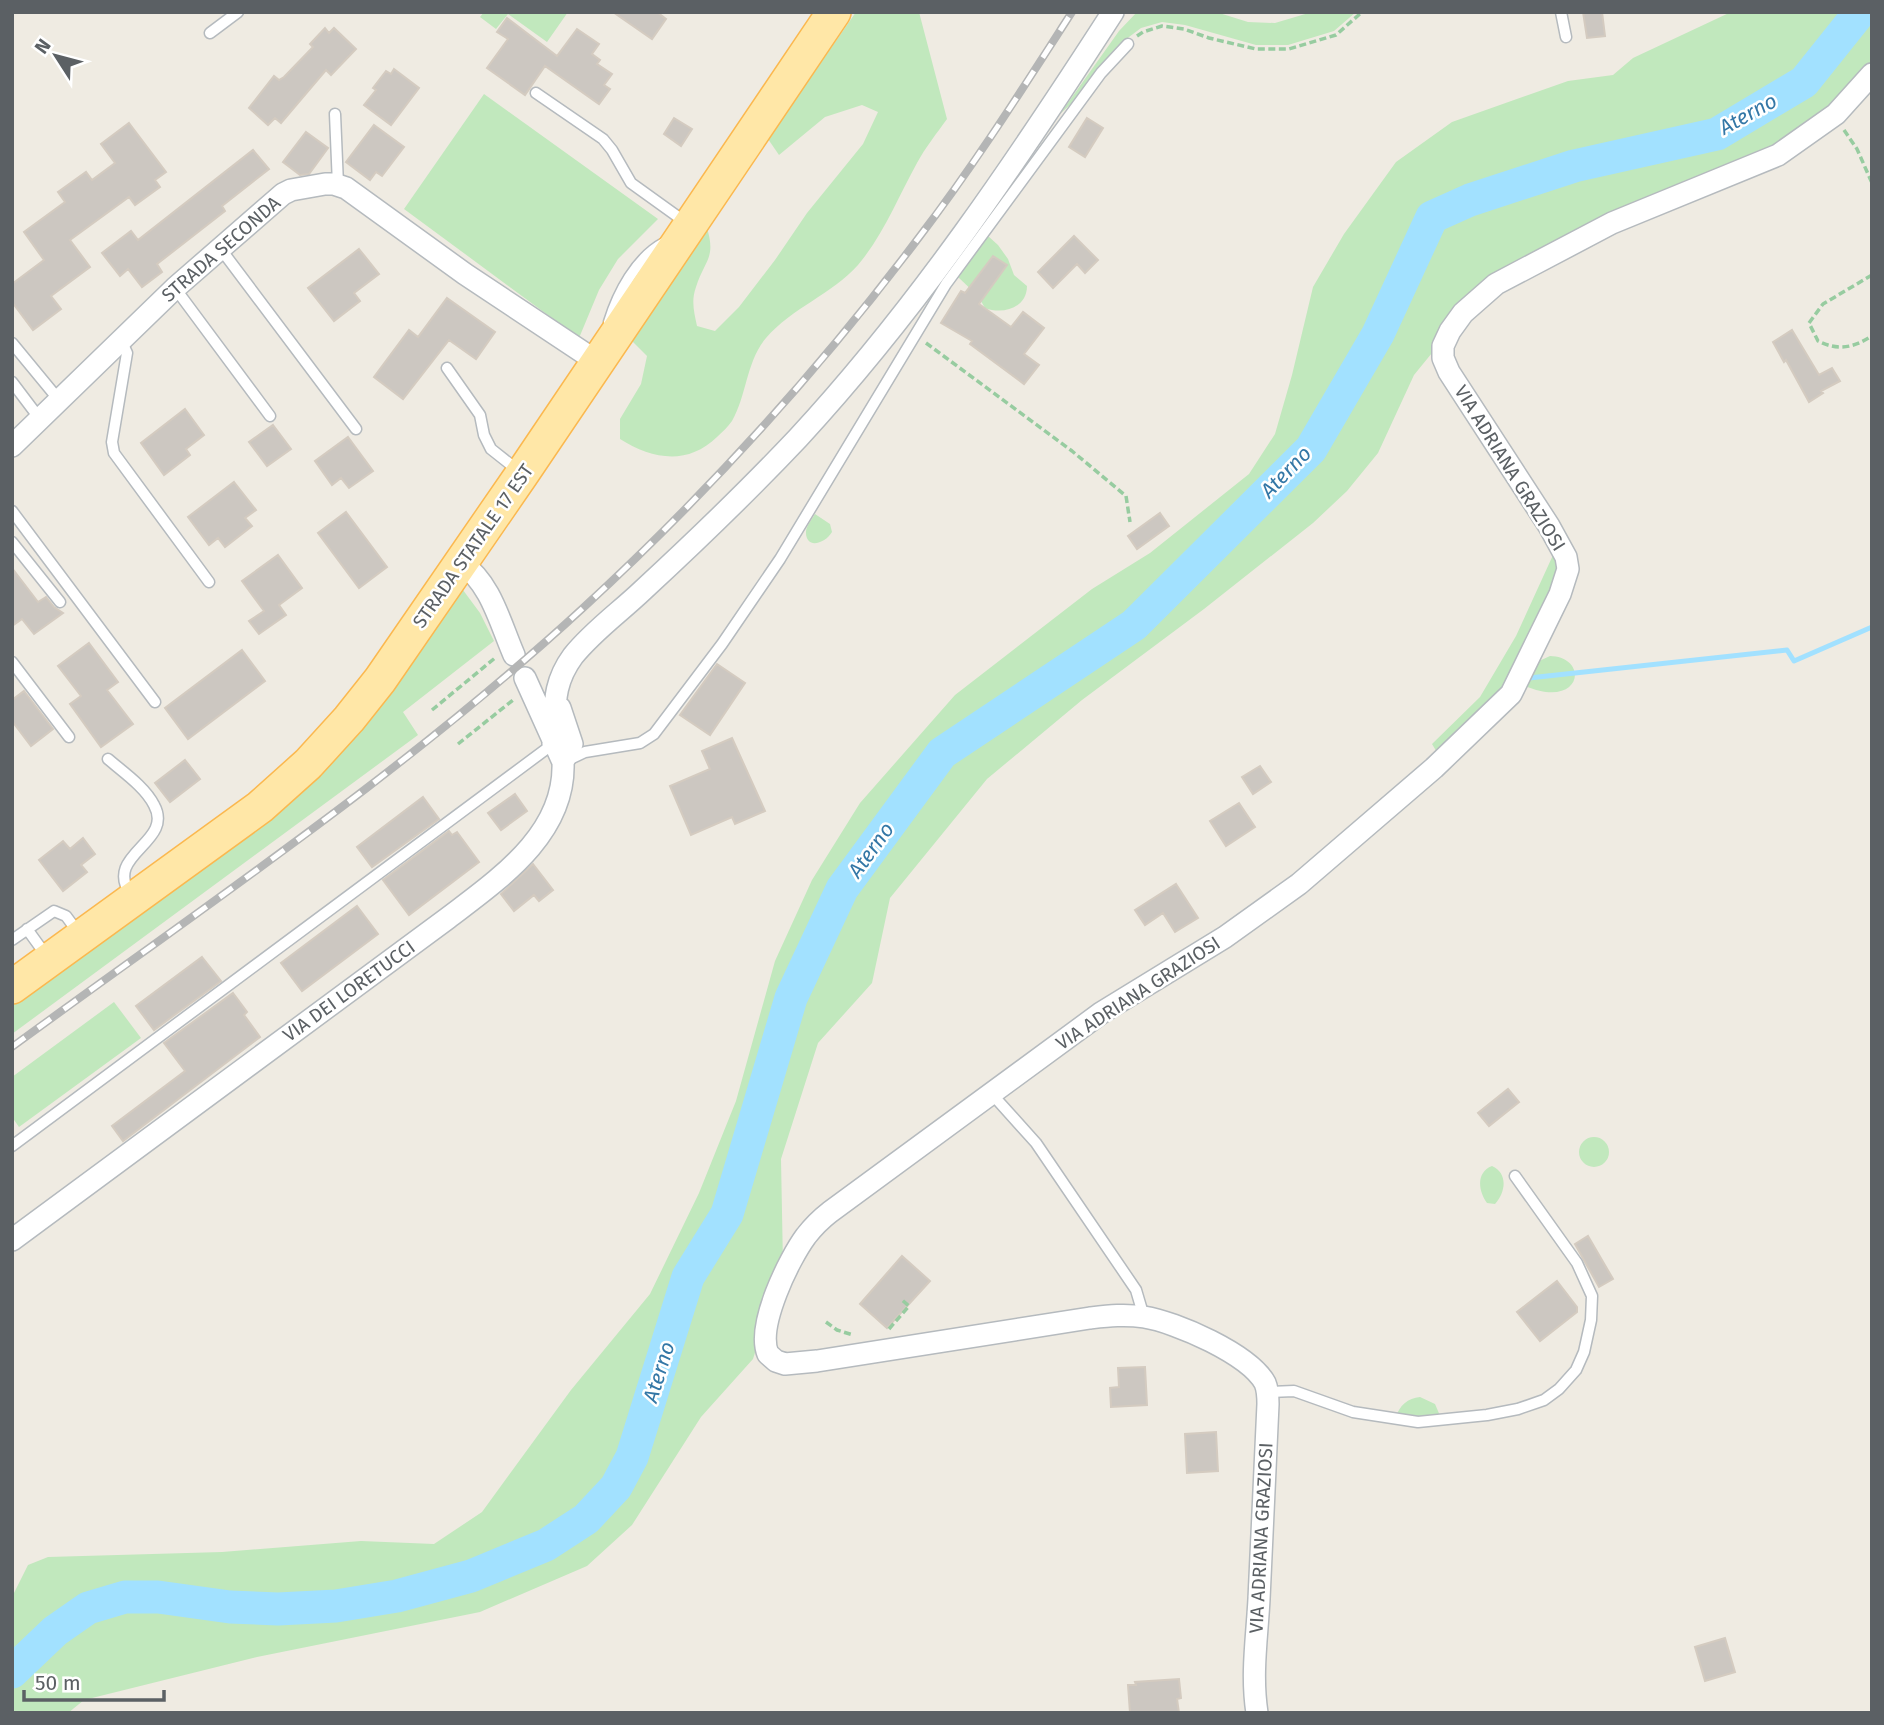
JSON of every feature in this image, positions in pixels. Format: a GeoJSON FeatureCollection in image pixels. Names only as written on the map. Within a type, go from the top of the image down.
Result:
{"type":"FeatureCollection","features":[{"type":"Feature","properties":{"kind":"main road","name":"STRADA STATALE 17 EST"},"geometry":{"type":"LineString","coordinates":[[13,988],[246,818],[282,788],[320,751],[380,680],[603,356],[834,12]]}},
{"type":"Feature","properties":{"kind":"street"},"geometry":{"type":"LineString","coordinates":[[558,753],[572,744],[561,712],[558,685],[569,662],[578,650],[765,471],[827,405],[883,339],[993,193],[1113,12]]}},
{"type":"Feature","properties":{"kind":"street","name":"VIA ADRIANA GRAZIOSI"},"geometry":{"type":"LineString","coordinates":[[1257,1713],[1254,1648],[1268,1392],[1259,1376],[1227,1352],[1176,1325],[1144,1317],[1121,1315],[796,1363],[780,1363],[768,1354],[765,1344],[766,1329],[777,1292],[795,1252],[807,1234],[830,1212],[1101,1013],[1226,937],[1299,884],[1434,768],[1511,694],[1560,594],[1568,569],[1566,557],[1549,526],[1449,373],[1443,358],[1443,346],[1450,331],[1464,313],[1496,284],[1612,223],[1778,155],[1829,119],[1872,74]]}},
{"type":"Feature","properties":{"kind":"street"},"geometry":{"type":"LineString","coordinates":[[338,184],[474,280],[603,356]]}},
{"type":"Feature","properties":{"kind":"street","name":"STRADA SECONDA"},"geometry":{"type":"LineString","coordinates":[[12,446],[175,288],[287,191],[338,184]]}},
{"type":"Feature","properties":{"kind":"street"},"geometry":{"type":"LineString","coordinates":[[461,563],[473,572],[484,586],[512,650]]}},
{"type":"Feature","properties":{"kind":"street","name":"VIA DEI LORETUCCI"},"geometry":{"type":"LineString","coordinates":[[12,1240],[494,882],[528,850],[550,821],[561,795],[558,753],[527,683]]}},
{"type":"Feature","properties":{"kind":"lane"},"geometry":{"type":"LineString","coordinates":[[210,33],[238,12]]}},
{"type":"Feature","properties":{"kind":"lane"},"geometry":{"type":"LineString","coordinates":[[1561,12],[1566,37]]}},
{"type":"Feature","properties":{"kind":"lane"},"geometry":{"type":"LineString","coordinates":[[12,1146],[558,753],[585,752],[640,743],[654,734],[729,634],[780,559],[946,284],[1101,73],[1128,44]]}},
{"type":"Feature","properties":{"kind":"lane"},"geometry":{"type":"LineString","coordinates":[[536,93],[603,139],[635,186],[686,230]]}},
{"type":"Feature","properties":{"kind":"lane"},"geometry":{"type":"LineString","coordinates":[[335,114],[338,184]]}},
{"type":"Feature","properties":{"kind":"lane"},"geometry":{"type":"LineString","coordinates":[[219,248],[356,429]]}},
{"type":"Feature","properties":{"kind":"lane"},"geometry":{"type":"LineString","coordinates":[[175,288],[270,416]]}},
{"type":"Feature","properties":{"kind":"lane"},"geometry":{"type":"LineString","coordinates":[[883,339],[904,356]]}},
{"type":"Feature","properties":{"kind":"lane"},"geometry":{"type":"LineString","coordinates":[[121,341],[127,356],[112,442],[114,453],[209,582]]}},
{"type":"Feature","properties":{"kind":"lane"},"geometry":{"type":"LineString","coordinates":[[12,343],[59,400]]}},
{"type":"Feature","properties":{"kind":"lane"},"geometry":{"type":"LineString","coordinates":[[446,368],[477,410],[485,439],[491,449],[522,474]]}},
{"type":"Feature","properties":{"kind":"lane"},"geometry":{"type":"LineString","coordinates":[[12,382],[40,419]]}},
{"type":"Feature","properties":{"kind":"lane"},"geometry":{"type":"LineString","coordinates":[[12,511],[155,702]]}},
{"type":"Feature","properties":{"kind":"lane"},"geometry":{"type":"LineString","coordinates":[[12,542],[60,602]]}},
{"type":"Feature","properties":{"kind":"lane"},"geometry":{"type":"LineString","coordinates":[[12,662],[69,737]]}},
{"type":"Feature","properties":{"kind":"lane"},"geometry":{"type":"LineString","coordinates":[[108,759],[148,796],[158,813],[155,831],[129,860],[124,872],[124,883],[134,900]]}},
{"type":"Feature","properties":{"kind":"lane"},"geometry":{"type":"LineString","coordinates":[[12,940],[49,912],[56,911],[68,918],[82,938]]}},
{"type":"Feature","properties":{"kind":"lane"},"geometry":{"type":"LineString","coordinates":[[27,929],[50,961]]}},
{"type":"Feature","properties":{"kind":"lane"},"geometry":{"type":"LineString","coordinates":[[990,1093],[1036,1143],[1136,1290],[1144,1317]]}},
{"type":"Feature","properties":{"kind":"lane"},"geometry":{"type":"LineString","coordinates":[[1268,1392],[1294,1391],[1353,1412],[1418,1422],[1510,1411],[1536,1404],[1559,1389],[1576,1370],[1584,1352],[1591,1320],[1592,1296],[1589,1284],[1572,1255],[1515,1176]]}},
{"type":"Feature","properties":{"kind":"path"},"geometry":{"type":"LineString","coordinates":[[1128,44],[1143,32],[1162,26],[1184,29],[1256,49],[1289,49],[1336,35],[1362,12]]}},
{"type":"Feature","properties":{"kind":"path"},"geometry":{"type":"LineString","coordinates":[[1829,119],[1840,125],[1851,139],[1872,183]]}},
{"type":"Feature","properties":{"kind":"path"},"geometry":{"type":"LineString","coordinates":[[1872,275],[1823,304],[1810,323],[1818,341],[1835,348],[1859,344],[1872,335]]}},
{"type":"Feature","properties":{"kind":"path"},"geometry":{"type":"LineString","coordinates":[[916,336],[1072,451],[1126,496],[1130,522]]}},
{"type":"Feature","properties":{"kind":"path"},"geometry":{"type":"LineString","coordinates":[[432,710],[512,650]]}},
{"type":"Feature","properties":{"kind":"path"},"geometry":{"type":"LineString","coordinates":[[458,744],[527,683]]}},
{"type":"Feature","properties":{"kind":"path"},"geometry":{"type":"LineString","coordinates":[[885,1332],[909,1306],[902,1300]]}},
{"type":"Feature","properties":{"kind":"path"},"geometry":{"type":"LineString","coordinates":[[826,1322],[837,1331],[864,1338]]}},
{"type":"Feature","properties":{"kind":"green space"},"geometry":{"type":"Polygon","coordinates":[[[484,12],[568,12],[547,42],[508,14],[496,29],[480,17],[484,12]]]}},
{"type":"Feature","properties":{"kind":"green space"},"geometry":{"type":"Polygon","coordinates":[[[856,12],[919,12],[947,119],[920,157],[883,228],[858,265],[776,327],[759,347],[737,411],[727,427],[706,446],[682,456],[657,455],[632,446],[620,439],[620,419],[641,384],[647,356],[631,340],[706,225],[710,252],[696,287],[694,306],[697,326],[715,331],[739,307],[807,213],[863,144],[878,112],[862,105],[825,117],[779,155],[768,139],[856,12]]]}},
{"type":"Feature","properties":{"kind":"green space"},"geometry":{"type":"Polygon","coordinates":[[[1137,12],[1216,12],[1248,22],[1275,23],[1312,12],[1356,12],[1334,31],[1288,45],[1256,45],[1185,25],[1162,22],[1141,28],[1125,40],[1087,89],[1060,114],[1119,31],[1137,12]]]}},
{"type":"Feature","properties":{"kind":"green space"},"geometry":{"type":"Polygon","coordinates":[[[1731,12],[1872,12],[1872,88],[1836,126],[1794,157],[1620,229],[1509,288],[1445,337],[1414,375],[1378,453],[1347,491],[1313,523],[1082,700],[987,779],[890,898],[872,983],[818,1043],[781,1159],[783,1265],[753,1359],[701,1417],[632,1525],[587,1566],[480,1612],[257,1657],[84,1700],[68,1713],[12,1713],[12,1597],[28,1565],[48,1557],[222,1552],[361,1541],[434,1544],[482,1512],[571,1390],[650,1294],[699,1193],[736,1101],[775,961],[812,880],[860,803],[955,695],[1092,589],[1150,553],[1249,474],[1275,434],[1313,287],[1344,234],[1396,162],[1452,122],[1568,81],[1613,75],[1633,58],[1731,12]]]}},
{"type":"Feature","properties":{"kind":"green space"},"geometry":{"type":"Polygon","coordinates":[[[484,94],[658,219],[618,259],[599,290],[579,338],[404,209],[484,94]]]}},
{"type":"Feature","properties":{"kind":"green space"},"geometry":{"type":"Polygon","coordinates":[[[988,236],[1008,259],[1014,275],[1027,286],[1023,300],[1013,308],[999,311],[985,308],[978,296],[958,277],[988,236]]]}},
{"type":"Feature","properties":{"kind":"green space"},"geometry":{"type":"Polygon","coordinates":[[[815,514],[830,524],[832,532],[825,540],[812,543],[806,531],[815,514]]]}},
{"type":"Feature","properties":{"kind":"green space"},"geometry":{"type":"Polygon","coordinates":[[[1559,542],[1568,561],[1499,698],[1438,754],[1432,744],[1480,697],[1516,636],[1559,542]]]}},
{"type":"Feature","properties":{"kind":"green space"},"geometry":{"type":"Polygon","coordinates":[[[463,590],[480,613],[494,641],[403,712],[418,735],[12,1034],[12,1005],[20,997],[179,875],[445,598],[463,590]]]}},
{"type":"Feature","properties":{"kind":"green space"},"geometry":{"type":"Polygon","coordinates":[[[1550,656],[1571,664],[1575,672],[1569,687],[1559,692],[1544,692],[1525,686],[1537,662],[1550,656]]]}},
{"type":"Feature","properties":{"kind":"green space"},"geometry":{"type":"Polygon","coordinates":[[[114,1002],[141,1038],[19,1127],[12,1117],[12,1077],[114,1002]]]}},
{"type":"Feature","properties":{"kind":"green space"},"geometry":{"type":"Polygon","coordinates":[[[1594,1137],[1600,1138],[1608,1146],[1608,1158],[1600,1166],[1594,1167],[1588,1166],[1580,1158],[1579,1152],[1580,1146],[1588,1138],[1594,1137]]]}},
{"type":"Feature","properties":{"kind":"green space"},"geometry":{"type":"Polygon","coordinates":[[[1492,1166],[1501,1173],[1504,1183],[1495,1204],[1487,1203],[1480,1188],[1483,1173],[1492,1166]]]}},
{"type":"Feature","properties":{"kind":"green space"},"geometry":{"type":"Polygon","coordinates":[[[1420,1397],[1435,1404],[1441,1418],[1396,1417],[1405,1403],[1420,1397]]]}},
{"type":"Feature","properties":{"kind":"building"},"geometry":{"type":"Polygon","coordinates":[[[613,12],[657,12],[666,19],[652,39],[613,12]]]}},
{"type":"Feature","properties":{"kind":"building"},"geometry":{"type":"Polygon","coordinates":[[[1583,12],[1602,12],[1605,36],[1587,38],[1583,12]]]}},
{"type":"Feature","properties":{"kind":"building"},"geometry":{"type":"Polygon","coordinates":[[[507,18],[557,56],[577,29],[599,44],[592,54],[600,60],[597,64],[612,74],[604,85],[610,89],[599,104],[545,66],[525,95],[487,68],[508,39],[497,32],[507,18]]]}},
{"type":"Feature","properties":{"kind":"building"},"geometry":{"type":"Polygon","coordinates":[[[325,28],[329,33],[334,28],[356,49],[331,75],[326,70],[281,123],[275,118],[268,125],[249,108],[274,76],[279,80],[284,77],[313,47],[310,44],[325,28]]]}},
{"type":"Feature","properties":{"kind":"building"},"geometry":{"type":"Polygon","coordinates":[[[394,69],[419,88],[391,125],[364,105],[386,71],[391,74],[394,69]]]}},
{"type":"Feature","properties":{"kind":"building"},"geometry":{"type":"Polygon","coordinates":[[[674,118],[692,129],[681,146],[664,134],[674,118]]]}},
{"type":"Feature","properties":{"kind":"building"},"geometry":{"type":"Polygon","coordinates":[[[1087,118],[1103,128],[1085,157],[1069,147],[1087,118]]]}},
{"type":"Feature","properties":{"kind":"building"},"geometry":{"type":"Polygon","coordinates":[[[129,123],[166,172],[155,180],[160,187],[135,205],[129,197],[70,240],[90,267],[51,296],[61,309],[33,330],[12,302],[12,284],[44,260],[24,232],[65,202],[58,192],[86,172],[92,180],[115,163],[101,144],[129,123]]]}},
{"type":"Feature","properties":{"kind":"building"},"geometry":{"type":"Polygon","coordinates":[[[374,125],[404,147],[382,176],[376,172],[370,180],[346,162],[374,125]]]}},
{"type":"Feature","properties":{"kind":"building"},"geometry":{"type":"Polygon","coordinates":[[[306,132],[328,148],[309,174],[300,175],[283,162],[306,132]]]}},
{"type":"Feature","properties":{"kind":"building"},"geometry":{"type":"Polygon","coordinates":[[[253,150],[269,169],[222,206],[225,211],[157,264],[162,272],[142,287],[128,269],[120,276],[102,253],[131,231],[138,240],[253,150]]]}},
{"type":"Feature","properties":{"kind":"building"},"geometry":{"type":"Polygon","coordinates":[[[1074,236],[1098,260],[1085,273],[1077,264],[1053,288],[1038,272],[1074,236]]]}},
{"type":"Feature","properties":{"kind":"building"},"geometry":{"type":"Polygon","coordinates":[[[359,249],[379,274],[354,293],[360,301],[334,321],[308,288],[359,249]]]}},
{"type":"Feature","properties":{"kind":"building"},"geometry":{"type":"Polygon","coordinates":[[[993,256],[1007,265],[979,304],[1011,327],[1023,312],[1044,328],[1024,354],[1039,365],[1024,384],[970,344],[972,341],[941,323],[961,291],[965,293],[993,256]]]}},
{"type":"Feature","properties":{"kind":"building"},"geometry":{"type":"Polygon","coordinates":[[[447,298],[495,332],[476,359],[449,340],[403,399],[374,377],[409,330],[418,337],[447,298]]]}},
{"type":"Feature","properties":{"kind":"building"},"geometry":{"type":"Polygon","coordinates":[[[1792,330],[1819,375],[1832,368],[1840,381],[1821,391],[1823,393],[1809,402],[1773,342],[1792,330]]]}},
{"type":"Feature","properties":{"kind":"building"},"geometry":{"type":"Polygon","coordinates":[[[185,409],[204,435],[186,449],[190,455],[164,475],[141,443],[185,409]]]}},
{"type":"Feature","properties":{"kind":"building"},"geometry":{"type":"Polygon","coordinates":[[[273,425],[291,449],[267,466],[249,442],[273,425]]]}},
{"type":"Feature","properties":{"kind":"building"},"geometry":{"type":"Polygon","coordinates":[[[348,437],[373,471],[349,488],[341,478],[332,485],[315,461],[348,437]]]}},
{"type":"Feature","properties":{"kind":"building"},"geometry":{"type":"Polygon","coordinates":[[[234,482],[256,510],[245,518],[252,526],[225,547],[218,538],[209,545],[188,517],[234,482]]]}},
{"type":"Feature","properties":{"kind":"building"},"geometry":{"type":"Polygon","coordinates":[[[346,512],[387,567],[359,588],[318,533],[346,512]]]}},
{"type":"Feature","properties":{"kind":"building"},"geometry":{"type":"Polygon","coordinates":[[[1160,513],[1169,526],[1137,549],[1128,536],[1160,513]]]}},
{"type":"Feature","properties":{"kind":"building"},"geometry":{"type":"Polygon","coordinates":[[[278,555],[302,588],[279,605],[286,615],[259,634],[249,621],[264,611],[242,581],[278,555]]]}},
{"type":"Feature","properties":{"kind":"building"},"geometry":{"type":"Polygon","coordinates":[[[12,568],[38,602],[46,597],[63,613],[34,634],[22,619],[12,626],[12,568]]]}},
{"type":"Feature","properties":{"kind":"building"},"geometry":{"type":"Polygon","coordinates":[[[89,643],[118,682],[107,690],[133,724],[101,747],[70,704],[81,696],[58,666],[89,643]]]}},
{"type":"Feature","properties":{"kind":"building"},"geometry":{"type":"Polygon","coordinates":[[[242,650],[265,681],[188,739],[165,708],[242,650]]]}},
{"type":"Feature","properties":{"kind":"building"},"geometry":{"type":"Polygon","coordinates":[[[717,664],[745,683],[710,735],[680,715],[717,664]]]}},
{"type":"Feature","properties":{"kind":"building"},"geometry":{"type":"Polygon","coordinates":[[[24,691],[53,729],[31,746],[12,721],[12,700],[24,691]]]}},
{"type":"Feature","properties":{"kind":"building"},"geometry":{"type":"Polygon","coordinates":[[[732,738],[765,811],[735,824],[732,817],[691,835],[670,786],[710,769],[702,751],[732,738]]]}},
{"type":"Feature","properties":{"kind":"building"},"geometry":{"type":"Polygon","coordinates":[[[185,760],[200,779],[170,802],[155,783],[185,760]]]}},
{"type":"Feature","properties":{"kind":"building"},"geometry":{"type":"Polygon","coordinates":[[[1260,766],[1271,782],[1253,794],[1242,777],[1260,766]]]}},
{"type":"Feature","properties":{"kind":"building"},"geometry":{"type":"Polygon","coordinates":[[[515,794],[527,811],[501,830],[488,813],[515,794]]]}},
{"type":"Feature","properties":{"kind":"building"},"geometry":{"type":"Polygon","coordinates":[[[423,797],[439,819],[372,867],[357,847],[423,797]]]}},
{"type":"Feature","properties":{"kind":"building"},"geometry":{"type":"Polygon","coordinates":[[[1239,803],[1255,827],[1226,846],[1210,821],[1239,803]]]}},
{"type":"Feature","properties":{"kind":"building"},"geometry":{"type":"Polygon","coordinates":[[[449,831],[452,835],[457,832],[479,862],[409,915],[383,880],[449,831]]]}},
{"type":"Feature","properties":{"kind":"building"},"geometry":{"type":"Polygon","coordinates":[[[83,838],[95,854],[81,865],[87,872],[63,891],[39,860],[63,841],[70,849],[83,838]]]}},
{"type":"Feature","properties":{"kind":"building"},"geometry":{"type":"Polygon","coordinates":[[[533,864],[553,890],[539,901],[534,895],[514,911],[501,894],[533,864]]]}},
{"type":"Feature","properties":{"kind":"building"},"geometry":{"type":"Polygon","coordinates":[[[1176,884],[1198,918],[1175,932],[1163,913],[1145,925],[1135,910],[1176,884]]]}},
{"type":"Feature","properties":{"kind":"building"},"geometry":{"type":"Polygon","coordinates":[[[357,906],[378,934],[302,991],[281,963],[357,906]]]}},
{"type":"Feature","properties":{"kind":"building"},"geometry":{"type":"Polygon","coordinates":[[[202,957],[221,981],[154,1030],[136,1006],[202,957]]]}},
{"type":"Feature","properties":{"kind":"building"},"geometry":{"type":"Polygon","coordinates":[[[233,993],[247,1012],[244,1015],[260,1037],[123,1141],[112,1126],[185,1071],[164,1043],[233,993]]]}},
{"type":"Feature","properties":{"kind":"building"},"geometry":{"type":"Polygon","coordinates":[[[1508,1089],[1519,1102],[1489,1126],[1478,1113],[1508,1089]]]}},
{"type":"Feature","properties":{"kind":"building"},"geometry":{"type":"Polygon","coordinates":[[[1588,1236],[1613,1279],[1599,1287],[1575,1244],[1588,1236]]]}},
{"type":"Feature","properties":{"kind":"building"},"geometry":{"type":"Polygon","coordinates":[[[902,1256],[930,1281],[887,1328],[860,1304],[902,1256]]]}},
{"type":"Feature","properties":{"kind":"building"},"geometry":{"type":"Polygon","coordinates":[[[1557,1281],[1577,1307],[1577,1312],[1540,1341],[1517,1312],[1557,1281]]]}},
{"type":"Feature","properties":{"kind":"building"},"geometry":{"type":"Polygon","coordinates":[[[1145,1367],[1147,1405],[1111,1407],[1110,1388],[1119,1387],[1118,1368],[1145,1367]]]}},
{"type":"Feature","properties":{"kind":"building"},"geometry":{"type":"Polygon","coordinates":[[[1216,1432],[1218,1471],[1187,1473],[1185,1434],[1216,1432]]]}},
{"type":"Feature","properties":{"kind":"building"},"geometry":{"type":"Polygon","coordinates":[[[1725,1638],[1735,1672],[1705,1681],[1695,1647],[1725,1638]]]}},
{"type":"Feature","properties":{"kind":"building"},"geometry":{"type":"Polygon","coordinates":[[[1179,1679],[1179,1713],[1130,1713],[1128,1685],[1136,1685],[1135,1682],[1179,1679]]]}},
{"type":"Feature","properties":{"kind":"waterway","name":"Aterno"},"geometry":{"type":"LineString","coordinates":[[12,1672],[55,1631],[88,1608],[125,1597],[158,1597],[230,1607],[278,1609],[336,1606],[397,1596],[471,1576],[546,1545],[586,1519],[616,1487],[632,1457],[688,1277],[727,1214],[791,998],[842,889],[942,753],[1134,625],[1311,449],[1378,334],[1432,217],[1470,200],[1574,166],[1717,134],[1804,82],[1860,12]]}},
{"type":"Feature","properties":{"kind":"waterway"},"geometry":{"type":"LineString","coordinates":[[1529,678],[1787,650],[1794,661],[1872,627]]}},
{"type":"Feature","properties":{"kind":"railway"},"geometry":{"type":"LineString","coordinates":[[12,1047],[376,781],[516,668],[629,565],[760,430],[882,286],[960,181],[1072,12]]}}]}
